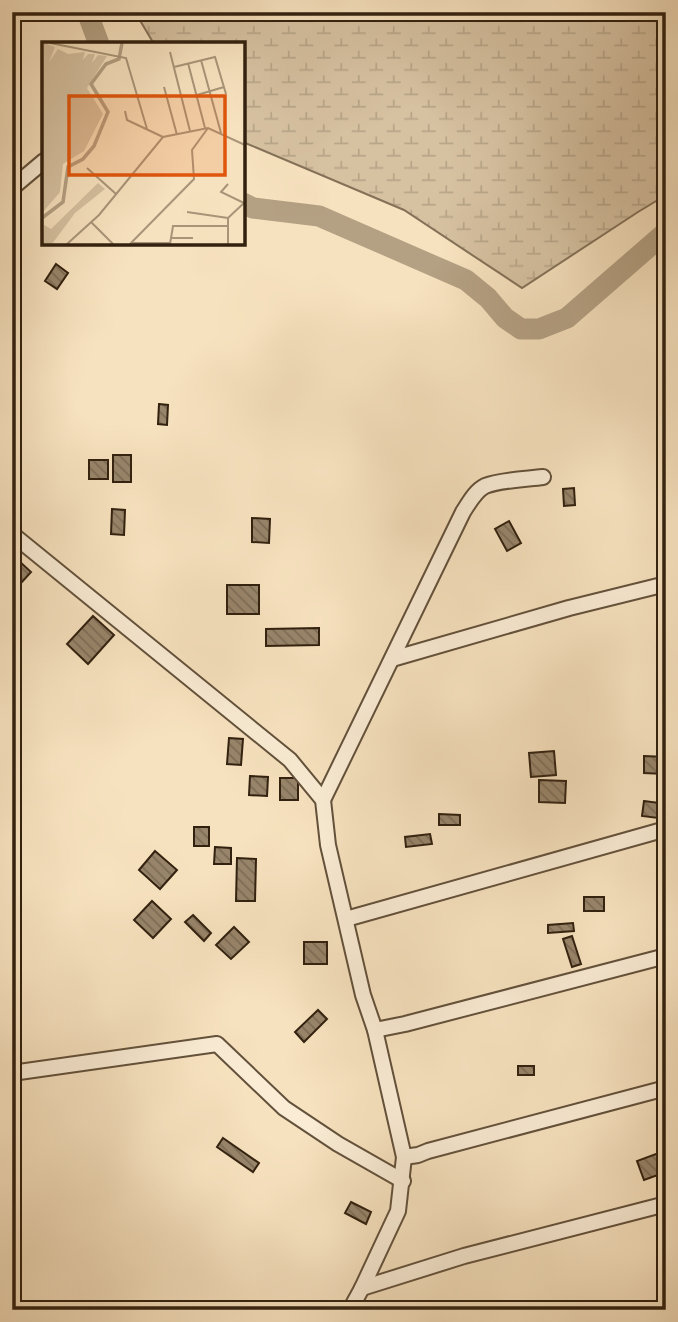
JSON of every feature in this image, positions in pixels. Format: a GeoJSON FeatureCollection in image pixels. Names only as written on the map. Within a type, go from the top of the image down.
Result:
{"type":"FeatureCollection","features":[{"type":"Feature","properties":{"kind":"street"},"geometry":{"type":"LineString","coordinates":[[12,188],[42,163]]}},
{"type":"Feature","properties":{"kind":"street"},"geometry":{"type":"LineString","coordinates":[[350,1310],[398,1211],[404,1157],[328,845],[323,800],[463,512],[484,486],[543,477]]}},
{"type":"Feature","properties":{"kind":"street"},"geometry":{"type":"LineString","coordinates":[[12,534],[290,760],[323,800]]}},
{"type":"Feature","properties":{"kind":"street"},"geometry":{"type":"LineString","coordinates":[[391,659],[569,608],[666,584]]}},
{"type":"Feature","properties":{"kind":"street"},"geometry":{"type":"LineString","coordinates":[[346,919],[666,829]]}},
{"type":"Feature","properties":{"kind":"street"},"geometry":{"type":"LineString","coordinates":[[374,1030],[666,957]]}},
{"type":"Feature","properties":{"kind":"street"},"geometry":{"type":"LineString","coordinates":[[12,1073],[217,1044],[284,1108],[338,1144],[402,1181]]}},
{"type":"Feature","properties":{"kind":"street"},"geometry":{"type":"LineString","coordinates":[[404,1157],[666,1088]]}},
{"type":"Feature","properties":{"kind":"street"},"geometry":{"type":"LineString","coordinates":[[362,1289],[464,1256],[666,1204]]}},
{"type":"Feature","properties":{"kind":"green space"},"geometry":{"type":"Polygon","coordinates":[[[135,12],[666,12],[666,195],[522,288],[404,210],[245,143],[245,42],[153,42],[135,12]]]}},
{"type":"Feature","properties":{"kind":"building"},"geometry":{"type":"Polygon","coordinates":[[[56,264],[68,273],[57,289],[45,281],[56,264]]]}},
{"type":"Feature","properties":{"kind":"building"},"geometry":{"type":"Polygon","coordinates":[[[159,404],[168,405],[167,425],[158,424],[159,404]]]}},
{"type":"Feature","properties":{"kind":"building"},"geometry":{"type":"Polygon","coordinates":[[[113,455],[131,455],[131,482],[113,482],[113,455]]]}},
{"type":"Feature","properties":{"kind":"building"},"geometry":{"type":"Polygon","coordinates":[[[89,460],[108,460],[108,479],[89,479],[89,460]]]}},
{"type":"Feature","properties":{"kind":"building"},"geometry":{"type":"Polygon","coordinates":[[[574,488],[575,505],[564,506],[563,489],[574,488]]]}},
{"type":"Feature","properties":{"kind":"building"},"geometry":{"type":"Polygon","coordinates":[[[112,509],[125,510],[124,535],[111,534],[112,509]]]}},
{"type":"Feature","properties":{"kind":"building"},"geometry":{"type":"Polygon","coordinates":[[[252,518],[270,519],[269,543],[252,542],[252,518]]]}},
{"type":"Feature","properties":{"kind":"building"},"geometry":{"type":"Polygon","coordinates":[[[509,521],[521,543],[507,551],[495,529],[509,521]]]}},
{"type":"Feature","properties":{"kind":"building"},"geometry":{"type":"Polygon","coordinates":[[[19,561],[31,572],[12,593],[12,568],[19,561]]]}},
{"type":"Feature","properties":{"kind":"building"},"geometry":{"type":"Polygon","coordinates":[[[227,585],[259,585],[259,614],[227,614],[227,585]]]}},
{"type":"Feature","properties":{"kind":"building"},"geometry":{"type":"Polygon","coordinates":[[[93,616],[114,635],[88,664],[67,644],[93,616]]]}},
{"type":"Feature","properties":{"kind":"building"},"geometry":{"type":"Polygon","coordinates":[[[319,628],[319,645],[266,646],[266,629],[319,628]]]}},
{"type":"Feature","properties":{"kind":"building"},"geometry":{"type":"Polygon","coordinates":[[[229,738],[243,739],[241,765],[227,764],[229,738]]]}},
{"type":"Feature","properties":{"kind":"building"},"geometry":{"type":"Polygon","coordinates":[[[554,751],[556,775],[531,777],[529,753],[554,751]]]}},
{"type":"Feature","properties":{"kind":"building"},"geometry":{"type":"Polygon","coordinates":[[[644,756],[666,757],[665,774],[644,773],[644,756]]]}},
{"type":"Feature","properties":{"kind":"building"},"geometry":{"type":"Polygon","coordinates":[[[250,776],[268,777],[267,796],[249,795],[250,776]]]}},
{"type":"Feature","properties":{"kind":"building"},"geometry":{"type":"Polygon","coordinates":[[[280,778],[298,778],[298,800],[280,800],[280,778]]]}},
{"type":"Feature","properties":{"kind":"building"},"geometry":{"type":"Polygon","coordinates":[[[539,780],[566,781],[565,803],[539,802],[539,780]]]}},
{"type":"Feature","properties":{"kind":"building"},"geometry":{"type":"Polygon","coordinates":[[[644,801],[660,803],[658,818],[642,816],[644,801]]]}},
{"type":"Feature","properties":{"kind":"building"},"geometry":{"type":"Polygon","coordinates":[[[439,814],[460,815],[460,825],[439,825],[439,814]]]}},
{"type":"Feature","properties":{"kind":"building"},"geometry":{"type":"Polygon","coordinates":[[[194,827],[209,827],[209,846],[194,846],[194,827]]]}},
{"type":"Feature","properties":{"kind":"building"},"geometry":{"type":"Polygon","coordinates":[[[430,834],[432,844],[406,847],[405,837],[430,834]]]}},
{"type":"Feature","properties":{"kind":"building"},"geometry":{"type":"Polygon","coordinates":[[[215,847],[231,848],[231,864],[214,864],[215,847]]]}},
{"type":"Feature","properties":{"kind":"building"},"geometry":{"type":"Polygon","coordinates":[[[155,851],[177,870],[160,889],[139,870],[155,851]]]}},
{"type":"Feature","properties":{"kind":"building"},"geometry":{"type":"Polygon","coordinates":[[[237,858],[256,859],[255,901],[236,901],[237,858]]]}},
{"type":"Feature","properties":{"kind":"building"},"geometry":{"type":"Polygon","coordinates":[[[584,897],[604,897],[604,911],[584,911],[584,897]]]}},
{"type":"Feature","properties":{"kind":"building"},"geometry":{"type":"Polygon","coordinates":[[[152,901],[171,919],[153,938],[134,920],[152,901]]]}},
{"type":"Feature","properties":{"kind":"building"},"geometry":{"type":"Polygon","coordinates":[[[193,915],[211,933],[204,941],[185,922],[193,915]]]}},
{"type":"Feature","properties":{"kind":"building"},"geometry":{"type":"Polygon","coordinates":[[[573,923],[574,931],[548,933],[548,925],[573,923]]]}},
{"type":"Feature","properties":{"kind":"building"},"geometry":{"type":"Polygon","coordinates":[[[234,927],[249,942],[231,959],[216,945],[234,927]]]}},
{"type":"Feature","properties":{"kind":"building"},"geometry":{"type":"Polygon","coordinates":[[[572,936],[581,964],[572,967],[563,939],[572,936]]]}},
{"type":"Feature","properties":{"kind":"building"},"geometry":{"type":"Polygon","coordinates":[[[304,942],[327,942],[327,964],[304,964],[304,942]]]}},
{"type":"Feature","properties":{"kind":"building"},"geometry":{"type":"Polygon","coordinates":[[[318,1010],[327,1019],[304,1042],[295,1032],[318,1010]]]}},
{"type":"Feature","properties":{"kind":"building"},"geometry":{"type":"Polygon","coordinates":[[[518,1066],[534,1066],[534,1075],[518,1075],[518,1066]]]}},
{"type":"Feature","properties":{"kind":"building"},"geometry":{"type":"Polygon","coordinates":[[[223,1138],[259,1163],[253,1172],[217,1147],[223,1138]]]}},
{"type":"Feature","properties":{"kind":"building"},"geometry":{"type":"Polygon","coordinates":[[[664,1151],[666,1172],[644,1180],[637,1161],[664,1151]]]}},
{"type":"Feature","properties":{"kind":"building"},"geometry":{"type":"Polygon","coordinates":[[[351,1202],[371,1212],[366,1224],[345,1213],[351,1202]]]}},
{"type":"Feature","properties":{"kind":"waterway"},"geometry":{"type":"LineString","coordinates":[[87,12],[98,42]]}},
{"type":"Feature","properties":{"kind":"waterway"},"geometry":{"type":"LineString","coordinates":[[245,204],[253,208],[319,216],[466,280],[488,298],[505,318],[521,329],[539,329],[567,318],[666,232]]}}]}
